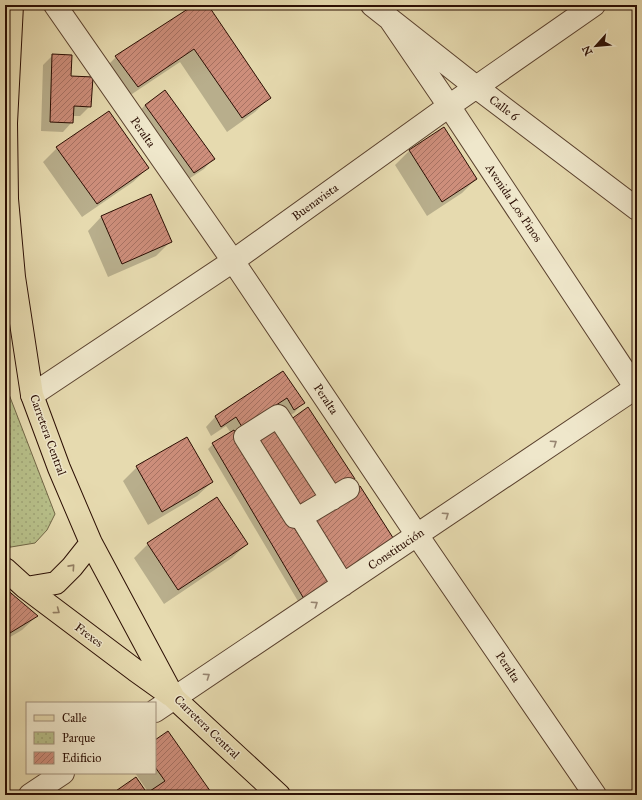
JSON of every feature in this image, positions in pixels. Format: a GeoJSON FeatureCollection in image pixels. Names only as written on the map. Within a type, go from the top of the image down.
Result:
{"type":"FeatureCollection","features":[{"type":"Feature","properties":{"kind":"main road","name":"Carretera Central"},"geometry":{"type":"LineString","coordinates":[[12,5],[6,123],[6,198],[14,277],[32,395],[59,468],[91,543],[174,698],[279,795]]}},
{"type":"Feature","properties":{"kind":"main road"},"geometry":{"type":"LineString","coordinates":[[26,588],[56,583],[72,567],[91,543]]}},
{"type":"Feature","properties":{"kind":"main road","name":"Frexes"},"geometry":{"type":"LineString","coordinates":[[5,569],[26,588],[174,698]]}},
{"type":"Feature","properties":{"kind":"street","name":"Peralta"},"geometry":{"type":"LineString","coordinates":[[54,5],[233,261],[595,795]]}},
{"type":"Feature","properties":{"kind":"street","name":"Calle 6"},"geometry":{"type":"LineString","coordinates":[[372,5],[476,87],[637,209]]}},
{"type":"Feature","properties":{"kind":"street","name":"Buenavista"},"geometry":{"type":"LineString","coordinates":[[32,395],[233,261],[449,106],[594,5]]}},
{"type":"Feature","properties":{"kind":"street","name":"Avenida Los Pinos"},"geometry":{"type":"LineString","coordinates":[[389,18],[637,388]]}},
{"type":"Feature","properties":{"kind":"street","name":"Constitución"},"geometry":{"type":"LineString","coordinates":[[156,710],[637,388]]}},
{"type":"Feature","properties":{"kind":"street"},"geometry":{"type":"LineString","coordinates":[[301,518],[340,494],[283,412],[245,437],[295,517],[301,518],[343,584]]}},
{"type":"Feature","properties":{"kind":"street"},"geometry":{"type":"LineString","coordinates":[[30,795],[62,774]]}},
{"type":"Feature","properties":{"kind":"green space"},"geometry":{"type":"Polygon","coordinates":[[[5,384],[55,514],[47,530],[35,543],[5,548],[5,384]]]}},
{"type":"Feature","properties":{"kind":"building"},"geometry":{"type":"Polygon","coordinates":[[[194,5],[208,5],[271,98],[242,118],[194,49],[138,87],[115,56],[194,5]]]}},
{"type":"Feature","properties":{"kind":"building"},"geometry":{"type":"Polygon","coordinates":[[[52,54],[72,55],[71,76],[93,77],[91,107],[74,106],[73,123],[50,122],[52,54]]]}},
{"type":"Feature","properties":{"kind":"building"},"geometry":{"type":"Polygon","coordinates":[[[165,90],[215,159],[194,173],[145,105],[165,90]]]}},
{"type":"Feature","properties":{"kind":"building"},"geometry":{"type":"Polygon","coordinates":[[[109,111],[149,168],[97,204],[56,147],[109,111]]]}},
{"type":"Feature","properties":{"kind":"building"},"geometry":{"type":"Polygon","coordinates":[[[444,127],[477,179],[442,202],[409,150],[444,127]]]}},
{"type":"Feature","properties":{"kind":"building"},"geometry":{"type":"Polygon","coordinates":[[[151,194],[172,242],[122,264],[101,216],[151,194]]]}},
{"type":"Feature","properties":{"kind":"building"},"geometry":{"type":"Polygon","coordinates":[[[283,371],[305,403],[294,410],[287,398],[242,427],[236,417],[221,427],[215,416],[283,371]]]}},
{"type":"Feature","properties":{"kind":"building"},"geometry":{"type":"Polygon","coordinates":[[[308,407],[355,479],[338,491],[290,420],[308,407]]]}},
{"type":"Feature","properties":{"kind":"building"},"geometry":{"type":"Polygon","coordinates":[[[276,424],[322,496],[299,510],[253,438],[276,424]]]}},
{"type":"Feature","properties":{"kind":"building"},"geometry":{"type":"Polygon","coordinates":[[[234,430],[300,537],[307,536],[339,582],[307,604],[212,443],[234,430]]]}},
{"type":"Feature","properties":{"kind":"building"},"geometry":{"type":"Polygon","coordinates":[[[187,437],[213,482],[162,512],[136,466],[187,437]]]}},
{"type":"Feature","properties":{"kind":"building"},"geometry":{"type":"Polygon","coordinates":[[[360,486],[397,544],[346,573],[311,517],[360,486]]]}},
{"type":"Feature","properties":{"kind":"building"},"geometry":{"type":"Polygon","coordinates":[[[217,497],[248,544],[178,590],[147,543],[217,497]]]}},
{"type":"Feature","properties":{"kind":"building"},"geometry":{"type":"Polygon","coordinates":[[[5,588],[38,616],[5,636],[5,588]]]}},
{"type":"Feature","properties":{"kind":"building"},"geometry":{"type":"Polygon","coordinates":[[[168,731],[213,795],[110,795],[136,777],[147,793],[165,781],[156,768],[156,739],[168,731]]]}}]}
